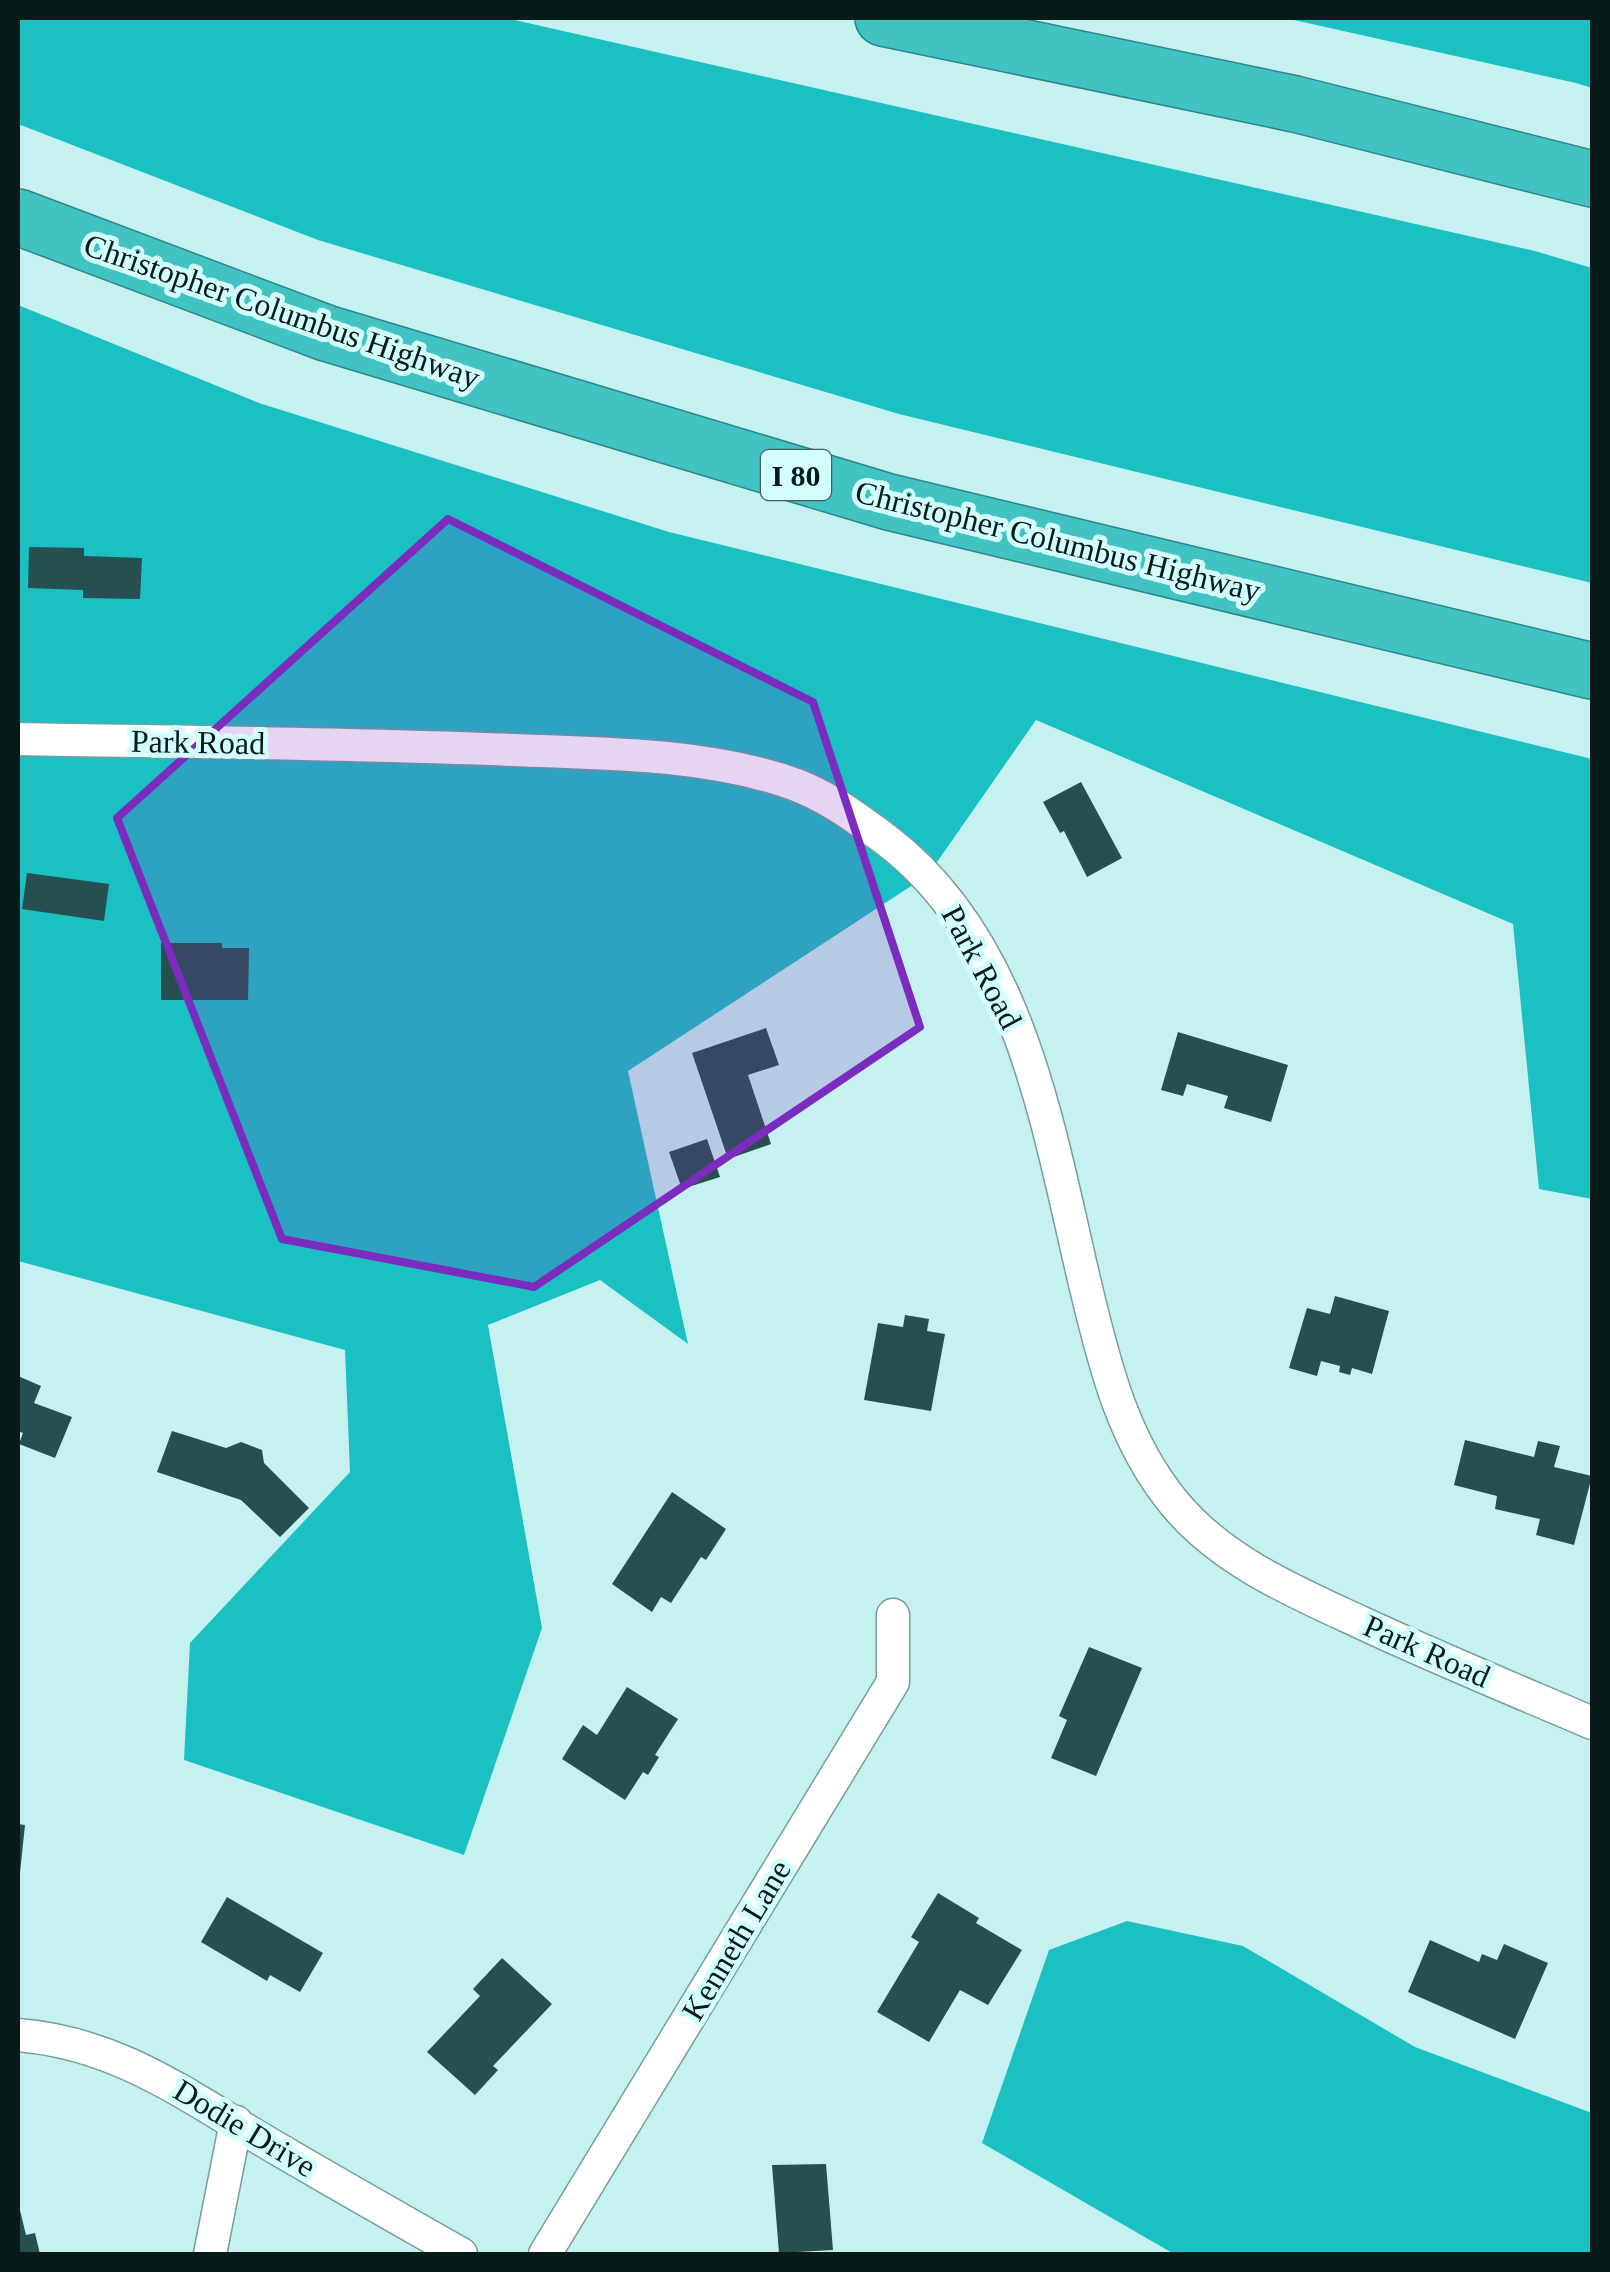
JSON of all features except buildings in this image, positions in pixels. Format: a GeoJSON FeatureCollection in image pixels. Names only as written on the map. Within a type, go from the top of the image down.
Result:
{"type":"FeatureCollection","features":[{"type":"Feature","properties":{"kind":"highway"},"geometry":{"type":"LineString","coordinates":[[882,18],[1295,104],[1592,179]]}},
{"type":"Feature","properties":{"kind":"highway","name":"Christopher Columbus Highway"},"geometry":{"type":"LineString","coordinates":[[18,217],[326,333],[889,502],[1592,672]]}},
{"type":"Feature","properties":{"kind":"street","name":"Park Road"},"geometry":{"type":"LineString","coordinates":[[18,739],[622,754],[718,766],[786,781],[839,804],[901,851],[943,894],[978,944],[1012,1014],[1040,1096],[1101,1352],[1128,1431],[1154,1478],[1180,1510],[1232,1556],[1292,1590],[1592,1723]]}},
{"type":"Feature","properties":{"kind":"street","name":"Kenneth Lane"},"geometry":{"type":"LineString","coordinates":[[544,2254],[893,1682],[893,1616]]}},
{"type":"Feature","properties":{"kind":"street","name":"Dodie Drive"},"geometry":{"type":"LineString","coordinates":[[18,2035],[46,2037],[111,2054],[164,2079],[460,2254]]}},
{"type":"Feature","properties":{"kind":"street"},"geometry":{"type":"LineString","coordinates":[[210,2254],[236,2122]]}},
{"type":"Feature","properties":{"kind":"highlighted area"},"geometry":{"type":"Polygon","coordinates":[[[448,519],[813,702],[920,1027],[534,1287],[282,1239],[117,818],[448,519]]]}},
{"type":"Feature","properties":{"kind":"shaded area"},"geometry":{"type":"Polygon","coordinates":[[[18,18],[506,18],[1535,251],[1592,268],[1592,583],[899,414],[318,240],[18,124],[18,18]]]}},
{"type":"Feature","properties":{"kind":"shaded area"},"geometry":{"type":"Polygon","coordinates":[[[1285,18],[1592,18],[1592,88],[1576,83],[1285,18]]]}},
{"type":"Feature","properties":{"kind":"shaded area"},"geometry":{"type":"Polygon","coordinates":[[[18,305],[259,403],[669,532],[1592,759],[1592,1199],[1539,1189],[1513,924],[1036,720],[928,875],[628,1071],[688,1344],[600,1280],[488,1325],[542,1628],[464,1855],[184,1760],[190,1643],[350,1472],[345,1350],[18,1261],[18,305]]]}},
{"type":"Feature","properties":{"kind":"shaded area"},"geometry":{"type":"Polygon","coordinates":[[[1127,1921],[1243,1946],[1415,2047],[1592,2113],[1592,2254],[1174,2254],[982,2143],[1049,1950],[1127,1921]]]}}]}
